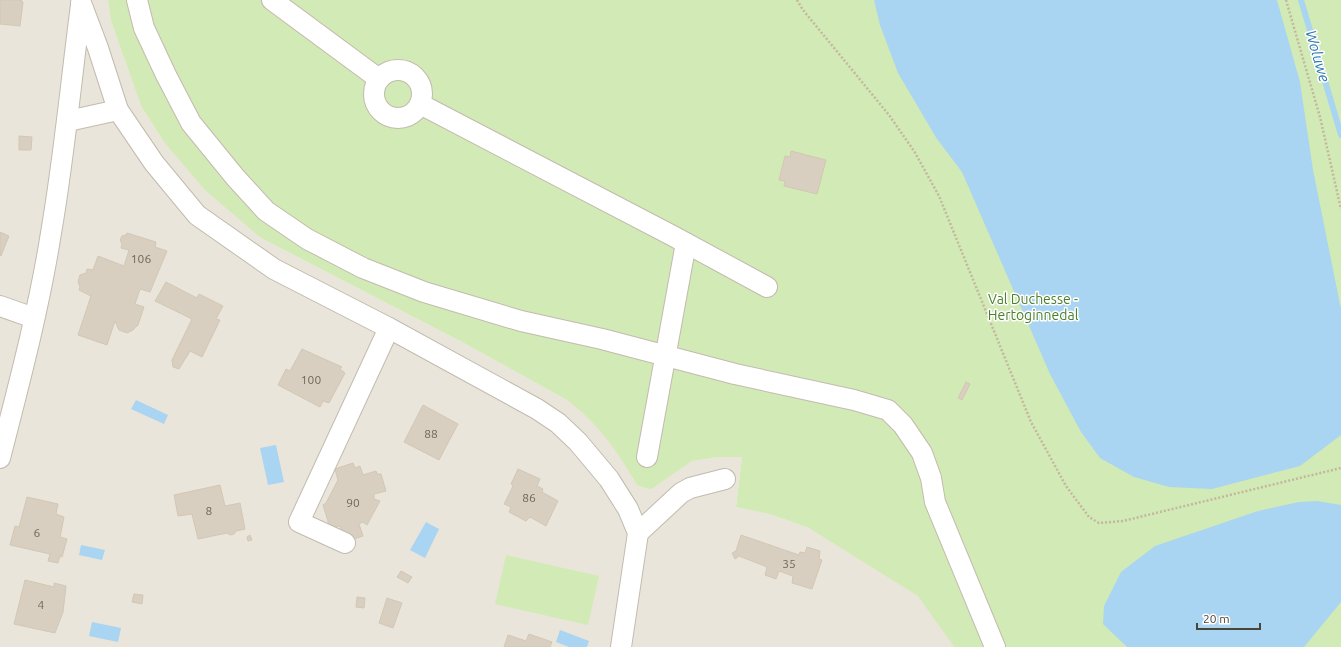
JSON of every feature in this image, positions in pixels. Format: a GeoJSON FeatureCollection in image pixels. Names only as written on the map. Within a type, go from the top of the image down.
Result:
{"type":"FeatureCollection","features":[{"type":"Feature","properties":{"kind":"street"},"geometry":{"type":"LineString","coordinates":[[137,0],[144,28],[191,123],[235,177],[266,211],[307,239],[363,268],[424,292],[521,321],[602,339],[888,410],[903,425],[922,453],[931,478],[934,502],[995,647]]}},
{"type":"Feature","properties":{"kind":"street"},"geometry":{"type":"LineString","coordinates":[[272,0],[379,79]]}},
{"type":"Feature","properties":{"kind":"street"},"geometry":{"type":"LineString","coordinates":[[81,2],[118,110],[154,163],[197,215],[274,270],[389,328],[537,409],[558,423],[578,442],[609,479],[628,509],[638,533],[621,647]]}},
{"type":"Feature","properties":{"kind":"street"},"geometry":{"type":"LineString","coordinates":[[0,458],[34,318],[51,234],[68,121],[81,2]]}},
{"type":"Feature","properties":{"kind":"street"},"geometry":{"type":"LineString","coordinates":[[396,70],[411,74],[421,86],[422,94],[420,104],[412,114],[404,117],[388,116],[381,112],[374,97],[374,89],[379,79],[389,71],[396,70]]}},
{"type":"Feature","properties":{"kind":"street"},"geometry":{"type":"LineString","coordinates":[[420,104],[686,243],[767,288]]}},
{"type":"Feature","properties":{"kind":"street"},"geometry":{"type":"LineString","coordinates":[[68,121],[118,110]]}},
{"type":"Feature","properties":{"kind":"street"},"geometry":{"type":"LineString","coordinates":[[647,457],[686,243]]}},
{"type":"Feature","properties":{"kind":"street"},"geometry":{"type":"LineString","coordinates":[[0,306],[34,318]]}},
{"type":"Feature","properties":{"kind":"street"},"geometry":{"type":"LineString","coordinates":[[345,543],[299,522],[389,328]]}},
{"type":"Feature","properties":{"kind":"street"},"geometry":{"type":"LineString","coordinates":[[638,533],[680,493],[690,488],[726,479]]}},
{"type":"Feature","properties":{"kind":"path"},"geometry":{"type":"LineString","coordinates":[[797,0],[803,10],[889,115],[914,151],[939,196],[1031,422],[1066,486],[1089,517],[1099,523],[1123,521],[1341,468]]}},
{"type":"Feature","properties":{"kind":"path"},"geometry":{"type":"LineString","coordinates":[[1286,0],[1320,117],[1341,209]]}},
{"type":"Feature","properties":{"kind":"shaded area"},"geometry":{"type":"Polygon","coordinates":[[[0,0],[108,0],[111,21],[141,106],[164,142],[261,238],[462,342],[567,400],[581,410],[602,432],[620,455],[637,485],[660,483],[692,461],[718,457],[742,457],[736,507],[769,514],[807,527],[919,596],[954,647],[0,647],[0,0]]]}},
{"type":"Feature","properties":{"kind":"green space","name":"Val Duchesse - Hertoginnedal"},"geometry":{"type":"Polygon","coordinates":[[[108,0],[1341,0],[1341,647],[954,647],[918,596],[807,527],[769,514],[736,507],[742,457],[718,457],[692,461],[653,488],[649,489],[637,485],[615,450],[598,428],[567,400],[462,342],[261,238],[205,190],[164,142],[141,106],[111,21],[108,0]]]}},
{"type":"Feature","properties":{"kind":"green space"},"geometry":{"type":"Polygon","coordinates":[[[506,555],[599,576],[588,625],[495,604],[506,555]]]}},
{"type":"Feature","properties":{"kind":"water"},"geometry":{"type":"Polygon","coordinates":[[[874,0],[1277,0],[1300,82],[1313,170],[1341,309],[1341,435],[1300,466],[1212,489],[1169,487],[1134,477],[1100,458],[1081,432],[1050,374],[962,172],[937,139],[898,73],[880,25],[874,0]]]}},
{"type":"Feature","properties":{"kind":"water"},"geometry":{"type":"Polygon","coordinates":[[[136,400],[168,415],[164,424],[131,409],[136,400]]]}},
{"type":"Feature","properties":{"kind":"water"},"geometry":{"type":"Polygon","coordinates":[[[276,445],[284,482],[268,485],[260,448],[276,445]]]}},
{"type":"Feature","properties":{"kind":"water"},"geometry":{"type":"Polygon","coordinates":[[[1317,501],[1341,505],[1341,602],[1304,647],[1127,647],[1103,624],[1104,606],[1121,572],[1155,546],[1258,511],[1299,502],[1317,501]]]}},
{"type":"Feature","properties":{"kind":"water"},"geometry":{"type":"Polygon","coordinates":[[[426,522],[439,529],[425,558],[410,550],[426,522]]]}},
{"type":"Feature","properties":{"kind":"water"},"geometry":{"type":"Polygon","coordinates":[[[81,545],[105,550],[102,560],[79,555],[81,545]]]}},
{"type":"Feature","properties":{"kind":"water"},"geometry":{"type":"Polygon","coordinates":[[[92,622],[121,628],[118,642],[89,636],[92,622]]]}},
{"type":"Feature","properties":{"kind":"water"},"geometry":{"type":"Polygon","coordinates":[[[560,630],[589,641],[587,647],[569,647],[556,642],[560,630]]]}},
{"type":"Feature","properties":{"kind":"building"},"geometry":{"type":"Polygon","coordinates":[[[21,0],[23,2],[20,26],[0,24],[0,1],[21,0]]]}},
{"type":"Feature","properties":{"kind":"building"},"geometry":{"type":"Polygon","coordinates":[[[19,136],[32,137],[31,150],[19,150],[19,136]]]}},
{"type":"Feature","properties":{"kind":"building"},"geometry":{"type":"Polygon","coordinates":[[[791,151],[826,160],[817,194],[784,186],[785,181],[779,180],[785,156],[790,157],[791,151]]]}},
{"type":"Feature","properties":{"kind":"building"},"geometry":{"type":"Polygon","coordinates":[[[0,232],[9,236],[1,256],[0,255],[0,232]]]}},
{"type":"Feature","properties":{"kind":"building"},"geometry":{"type":"Polygon","coordinates":[[[127,233],[156,242],[155,247],[167,251],[150,292],[140,289],[135,304],[144,307],[138,325],[127,333],[119,330],[115,321],[107,345],[78,335],[91,296],[79,290],[80,287],[78,282],[80,275],[86,273],[87,269],[93,270],[98,256],[124,266],[129,250],[121,248],[122,244],[120,240],[122,236],[126,235],[127,233]]]}},
{"type":"Feature","properties":{"kind":"building"},"geometry":{"type":"Polygon","coordinates":[[[166,282],[197,298],[199,294],[223,306],[216,319],[220,320],[202,357],[190,351],[179,369],[173,367],[172,360],[192,319],[155,301],[166,282]]]}},
{"type":"Feature","properties":{"kind":"building"},"geometry":{"type":"Polygon","coordinates":[[[302,349],[342,367],[340,369],[345,373],[329,403],[323,401],[320,407],[278,385],[286,369],[290,371],[302,349]]]}},
{"type":"Feature","properties":{"kind":"building"},"geometry":{"type":"Polygon","coordinates":[[[966,382],[970,384],[962,400],[958,398],[966,382]]]}},
{"type":"Feature","properties":{"kind":"building"},"geometry":{"type":"Polygon","coordinates":[[[423,405],[458,424],[439,460],[404,442],[423,405]]]}},
{"type":"Feature","properties":{"kind":"building"},"geometry":{"type":"Polygon","coordinates":[[[353,463],[355,468],[360,466],[363,475],[376,471],[377,474],[381,474],[386,491],[374,494],[374,499],[380,501],[367,525],[363,522],[359,524],[363,536],[345,542],[340,526],[330,528],[323,505],[326,503],[338,480],[335,469],[353,463]]]}},
{"type":"Feature","properties":{"kind":"building"},"geometry":{"type":"Polygon","coordinates":[[[518,469],[540,479],[537,486],[543,489],[542,492],[558,501],[546,526],[530,517],[526,521],[509,512],[511,507],[504,504],[513,486],[511,484],[518,469]]]}},
{"type":"Feature","properties":{"kind":"building"},"geometry":{"type":"Polygon","coordinates":[[[220,485],[225,506],[240,503],[245,529],[236,531],[234,534],[230,535],[227,533],[198,539],[192,514],[178,516],[174,495],[220,485]]]}},
{"type":"Feature","properties":{"kind":"building"},"geometry":{"type":"Polygon","coordinates":[[[27,497],[58,504],[56,514],[64,517],[60,537],[67,539],[62,557],[60,556],[58,563],[48,561],[50,554],[10,545],[15,526],[19,527],[27,497]]]}},
{"type":"Feature","properties":{"kind":"building"},"geometry":{"type":"Polygon","coordinates":[[[250,535],[252,540],[248,541],[247,537],[250,535]]]}},
{"type":"Feature","properties":{"kind":"building"},"geometry":{"type":"Polygon","coordinates":[[[741,535],[799,555],[800,552],[805,553],[807,547],[820,551],[819,559],[822,560],[812,589],[792,583],[793,576],[779,571],[776,579],[765,575],[767,567],[739,556],[735,559],[732,553],[736,551],[741,535]]]}},
{"type":"Feature","properties":{"kind":"building"},"geometry":{"type":"Polygon","coordinates":[[[401,571],[412,577],[408,583],[397,577],[401,571]]]}},
{"type":"Feature","properties":{"kind":"building"},"geometry":{"type":"Polygon","coordinates":[[[25,580],[54,587],[54,583],[66,586],[63,612],[55,633],[14,624],[25,580]]]}},
{"type":"Feature","properties":{"kind":"building"},"geometry":{"type":"Polygon","coordinates":[[[134,594],[143,595],[142,604],[132,602],[134,594]]]}},
{"type":"Feature","properties":{"kind":"building"},"geometry":{"type":"Polygon","coordinates":[[[357,597],[365,598],[364,608],[356,607],[357,597]]]}},
{"type":"Feature","properties":{"kind":"building"},"geometry":{"type":"Polygon","coordinates":[[[387,598],[402,603],[393,628],[379,623],[387,598]]]}},
{"type":"Feature","properties":{"kind":"building"},"geometry":{"type":"Polygon","coordinates":[[[529,634],[552,642],[550,647],[504,647],[508,635],[526,641],[529,634]]]}},
{"type":"Feature","properties":{"kind":"waterway","name":"Woluwe"},"geometry":{"type":"LineString","coordinates":[[1301,0],[1341,135]]}}]}
